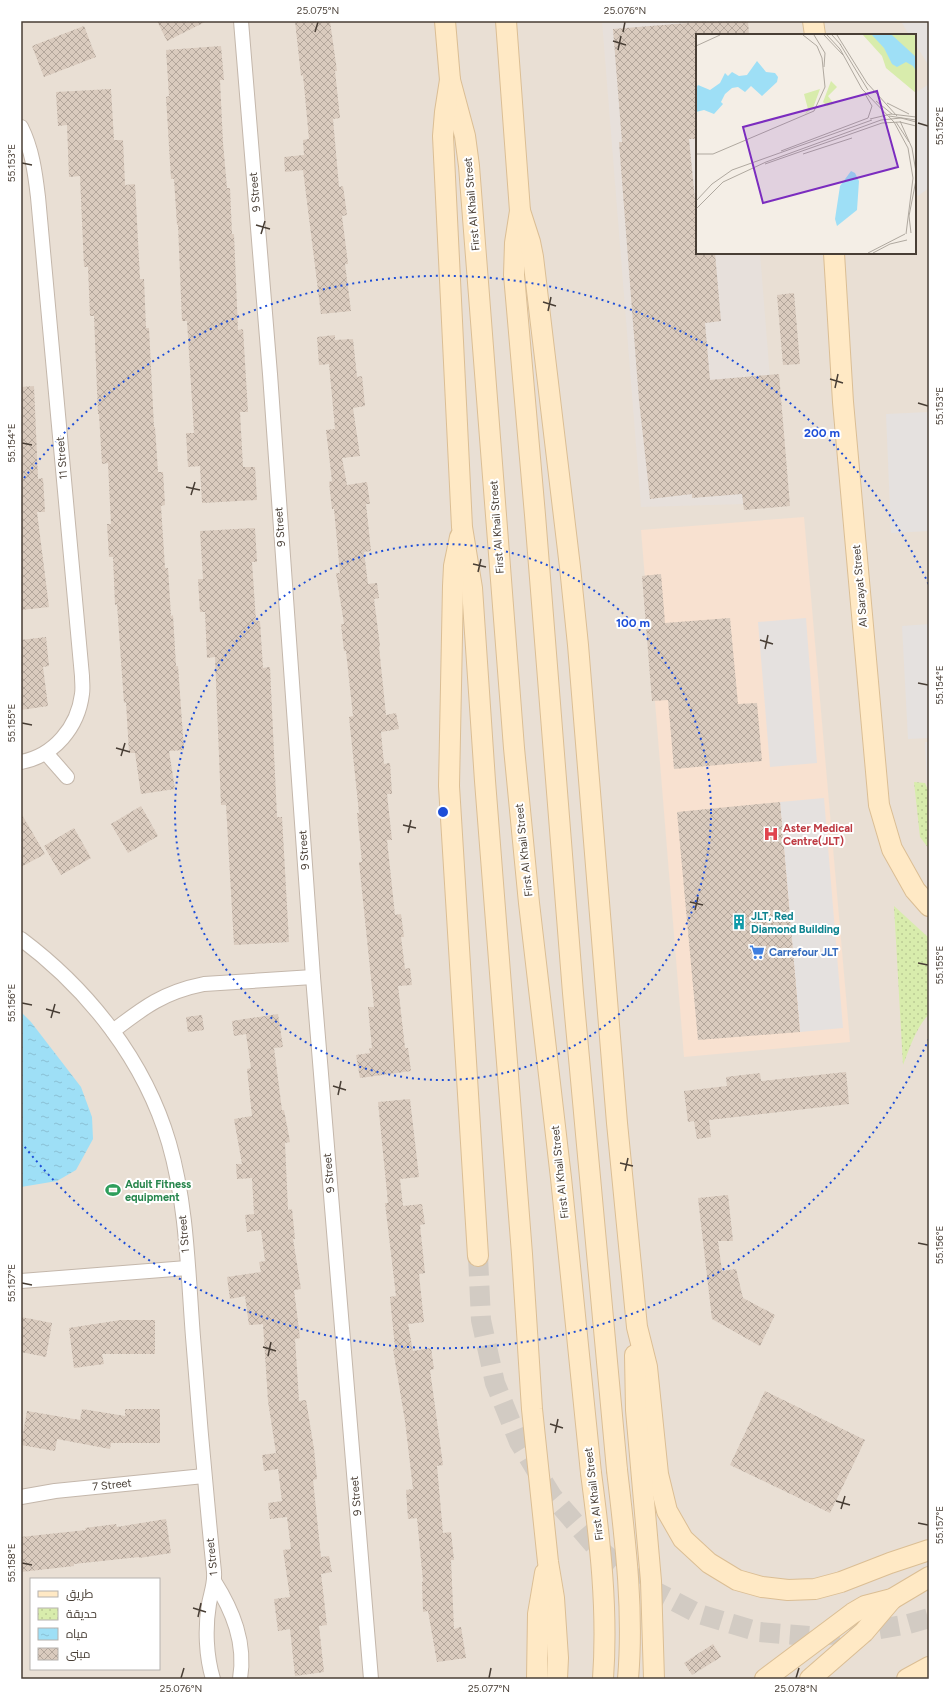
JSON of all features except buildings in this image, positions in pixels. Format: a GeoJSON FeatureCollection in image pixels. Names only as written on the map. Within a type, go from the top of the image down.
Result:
{"type":"FeatureCollection","features":[{"type":"Feature","properties":{"kind":"main road","name":"First Al Khail Street"},"geometry":{"type":"LineString","coordinates":[[444,21],[450,80],[462,122],[469,166],[514,755],[591,1472],[599,1533],[604,1593],[605,1654],[603,1679]]}},
{"type":"Feature","properties":{"kind":"main road"},"geometry":{"type":"LineString","coordinates":[[506,21],[520,211],[515,242],[514,274],[535,515],[573,993],[616,1470],[624,1531],[629,1594],[630,1656],[628,1679]]}},
{"type":"Feature","properties":{"kind":"main road"},"geometry":{"type":"LineString","coordinates":[[814,21],[815,34]]}},
{"type":"Feature","properties":{"kind":"main road"},"geometry":{"type":"LineString","coordinates":[[450,80],[444,112],[443,136],[462,527],[472,588],[482,742],[522,1254],[532,1409],[548,1562],[554,1598],[558,1658],[557,1679]]}},
{"type":"Feature","properties":{"kind":"main road"},"geometry":{"type":"LineString","coordinates":[[520,211],[533,257],[570,567],[592,806],[617,1123],[637,1327],[635,1389],[651,1581],[654,1679]]}},
{"type":"Feature","properties":{"kind":"main road","name":"Al Sarayat Street"},"geometry":{"type":"LineString","coordinates":[[834,254],[844,410],[880,805],[892,849],[915,890],[929,906]]}},
{"type":"Feature","properties":{"kind":"main road"},"geometry":{"type":"LineString","coordinates":[[462,527],[454,566],[449,786],[478,1256]]}},
{"type":"Feature","properties":{"kind":"main road"},"geometry":{"type":"LineString","coordinates":[[637,1327],[647,1368],[658,1474],[667,1511],[683,1540],[709,1563],[737,1580],[762,1587],[788,1590],[809,1589],[841,1582],[929,1550]]}},
{"type":"Feature","properties":{"kind":"main road"},"geometry":{"type":"LineString","coordinates":[[536,1679],[538,1614],[543,1579],[548,1562]]}},
{"type":"Feature","properties":{"kind":"main road"},"geometry":{"type":"LineString","coordinates":[[765,1679],[853,1612],[865,1606],[892,1599],[929,1577]]}},
{"type":"Feature","properties":{"kind":"main road"},"geometry":{"type":"LineString","coordinates":[[810,1679],[864,1632],[892,1599]]}},
{"type":"Feature","properties":{"kind":"main road"},"geometry":{"type":"LineString","coordinates":[[907,1679],[929,1668]]}},
{"type":"Feature","properties":{"kind":"street","name":"9 Street"},"geometry":{"type":"LineString","coordinates":[[241,21],[271,390],[313,977],[371,1679]]}},
{"type":"Feature","properties":{"kind":"street","name":"11 Street"},"geometry":{"type":"LineString","coordinates":[[21,126],[29,146],[34,165],[38,197],[82,676],[82,694],[76,717],[71,728],[60,742],[46,753],[29,761],[21,762]]}},
{"type":"Feature","properties":{"kind":"street"},"geometry":{"type":"LineString","coordinates":[[46,753],[67,777]]}},
{"type":"Feature","properties":{"kind":"street","name":"1 Street"},"geometry":{"type":"LineString","coordinates":[[21,939],[70,980],[113,1031],[130,1056],[145,1084],[169,1143],[181,1204],[214,1581]]}},
{"type":"Feature","properties":{"kind":"street"},"geometry":{"type":"LineString","coordinates":[[113,1031],[154,1001],[170,993],[187,988],[204,984],[313,977]]}},
{"type":"Feature","properties":{"kind":"street"},"geometry":{"type":"LineString","coordinates":[[21,1281],[187,1268]]}},
{"type":"Feature","properties":{"kind":"street","name":"7 Street"},"geometry":{"type":"LineString","coordinates":[[21,1497],[55,1491],[204,1476]]}},
{"type":"Feature","properties":{"kind":"street"},"geometry":{"type":"LineString","coordinates":[[213,1679],[208,1651],[207,1628],[209,1604],[214,1581]]}},
{"type":"Feature","properties":{"kind":"street"},"geometry":{"type":"LineString","coordinates":[[214,1581],[227,1601],[236,1624],[241,1647],[240,1679]]}},
{"type":"Feature","properties":{"kind":"shaded area"},"geometry":{"type":"Polygon","coordinates":[[[21,21],[929,21],[929,1679],[21,1679],[21,21]]]}},
{"type":"Feature","properties":{"kind":"shaded area"},"geometry":{"type":"Polygon","coordinates":[[[602,21],[740,21],[696,34],[696,254],[760,254],[780,503],[641,507],[602,21]]]}},
{"type":"Feature","properties":{"kind":"shaded area"},"geometry":{"type":"Polygon","coordinates":[[[901,21],[929,21],[929,66],[916,46],[916,34],[908,34],[901,21]]]}},
{"type":"Feature","properties":{"kind":"shaded area"},"geometry":{"type":"Polygon","coordinates":[[[929,84],[929,188],[918,196],[916,193],[916,92],[929,84]]]}},
{"type":"Feature","properties":{"kind":"shaded area"},"geometry":{"type":"Polygon","coordinates":[[[929,412],[929,531],[891,533],[886,414],[929,412]]]}},
{"type":"Feature","properties":{"kind":"shaded area"},"geometry":{"type":"Polygon","coordinates":[[[804,517],[850,1042],[684,1057],[641,530],[804,517]]]}},
{"type":"Feature","properties":{"kind":"shaded area"},"geometry":{"type":"Polygon","coordinates":[[[806,618],[817,763],[770,767],[758,622],[806,618]]]}},
{"type":"Feature","properties":{"kind":"shaded area"},"geometry":{"type":"Polygon","coordinates":[[[929,624],[929,738],[908,739],[902,626],[929,624]]]}},
{"type":"Feature","properties":{"kind":"shaded area"},"geometry":{"type":"Polygon","coordinates":[[[925,742],[929,742],[929,783],[927,782],[925,742]]]}},
{"type":"Feature","properties":{"kind":"shaded area"},"geometry":{"type":"Polygon","coordinates":[[[824,798],[843,1028],[800,1032],[780,802],[824,798]]]}},
{"type":"Feature","properties":{"kind":"green space"},"geometry":{"type":"Polygon","coordinates":[[[914,782],[925,783],[929,792],[929,849],[920,837],[914,782]]]}},
{"type":"Feature","properties":{"kind":"green space"},"geometry":{"type":"Polygon","coordinates":[[[894,906],[929,938],[929,1014],[924,1019],[917,1032],[903,1065],[894,906]]]}},
{"type":"Feature","properties":{"kind":"water"},"geometry":{"type":"Polygon","coordinates":[[[21,1012],[31,1022],[81,1087],[92,1117],[93,1139],[76,1170],[57,1181],[21,1187],[21,1012]]]}},
{"type":"Feature","properties":{"kind":"tunnel"},"geometry":{"type":"LineString","coordinates":[[478,1256],[481,1320],[495,1383],[519,1442],[552,1496],[594,1545],[643,1585],[699,1614],[759,1632],[809,1636],[859,1633],[908,1624],[929,1618]]}},
{"type":"Feature","properties":{"kind":"place","name":"Aster Medical Centre(JLT)"},"geometry":{"type":"Point","coordinates":[771,834]}},
{"type":"Feature","properties":{"kind":"place","name":"JLT, Red Diamond Building"},"geometry":{"type":"Point","coordinates":[739,922]}},
{"type":"Feature","properties":{"kind":"place","name":"Carrefour JLT"},"geometry":{"type":"Point","coordinates":[757,952]}},
{"type":"Feature","properties":{"kind":"place","name":"Adult Fitness equipment"},"geometry":{"type":"Point","coordinates":[113,1190]}}]}
